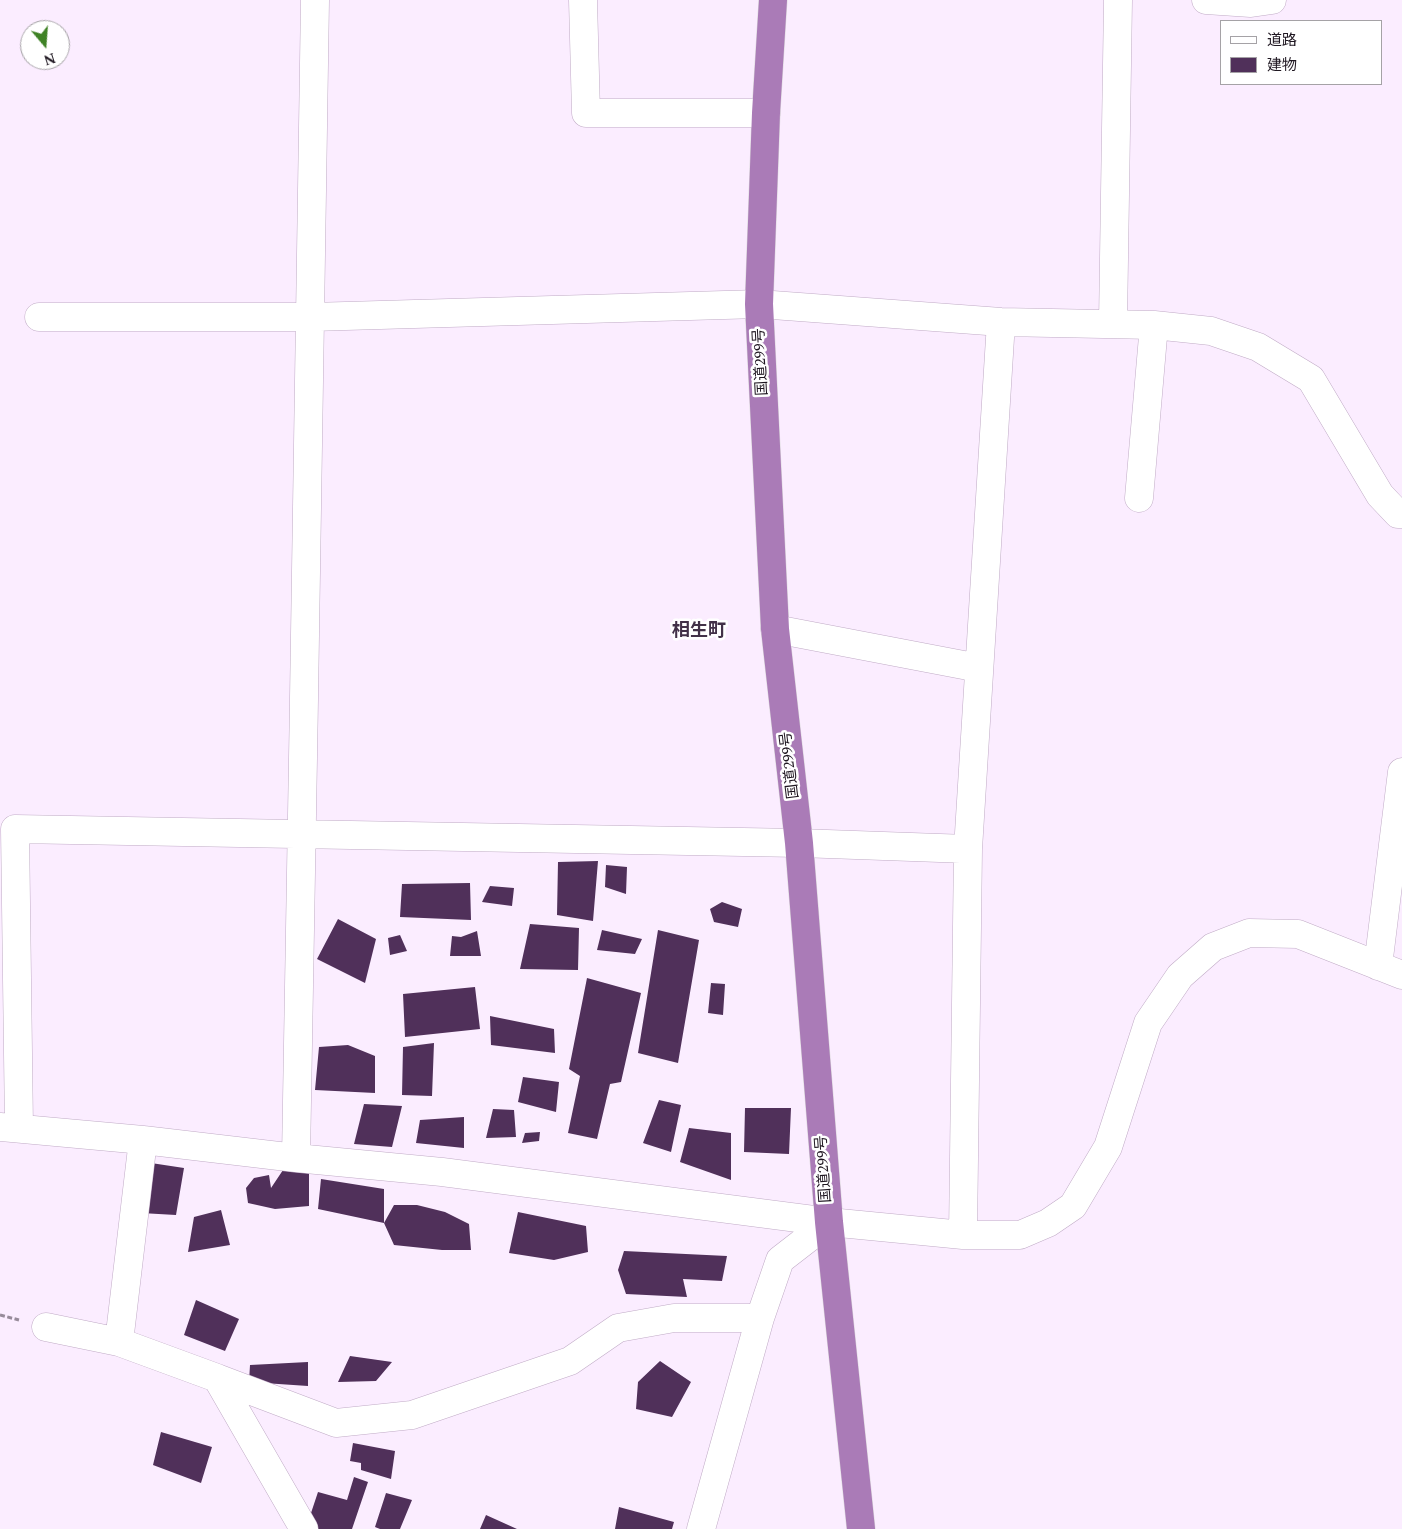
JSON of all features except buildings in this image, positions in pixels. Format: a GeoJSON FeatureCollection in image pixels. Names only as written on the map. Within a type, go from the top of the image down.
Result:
{"type":"FeatureCollection","features":[{"type":"Feature","properties":{"kind":"highway","name":"国道299号"},"geometry":{"type":"LineString","coordinates":[[774,0],[766,113],[759,304],[775,629],[800,843],[829,1222],[861,1529]]}},
{"type":"Feature","properties":{"kind":"street"},"geometry":{"type":"LineString","coordinates":[[296,1158],[315,0]]}},
{"type":"Feature","properties":{"kind":"street"},"geometry":{"type":"LineString","coordinates":[[583,0],[586,113],[766,113]]}},
{"type":"Feature","properties":{"kind":"street"},"geometry":{"type":"LineString","coordinates":[[1113,323],[1118,0]]}},
{"type":"Feature","properties":{"kind":"street"},"geometry":{"type":"LineString","coordinates":[[1206,0],[1251,3],[1272,0]]}},
{"type":"Feature","properties":{"kind":"street"},"geometry":{"type":"LineString","coordinates":[[39,317],[311,317],[759,304],[1001,322],[1113,323],[1211,331],[1258,347],[1311,379],[1380,495],[1398,514],[1402,514]]}},
{"type":"Feature","properties":{"kind":"street"},"geometry":{"type":"LineString","coordinates":[[963,1236],[968,849],[1001,322]]}},
{"type":"Feature","properties":{"kind":"street"},"geometry":{"type":"LineString","coordinates":[[1139,498],[1154,325]]}},
{"type":"Feature","properties":{"kind":"street"},"geometry":{"type":"LineString","coordinates":[[775,629],[979,668]]}},
{"type":"Feature","properties":{"kind":"street"},"geometry":{"type":"LineString","coordinates":[[968,849],[800,843],[15,829],[10,1128],[143,1140],[296,1158],[442,1172],[829,1222],[963,1236],[1020,1235],[1048,1223],[1073,1206],[1108,1147],[1148,1023],[1180,976],[1213,947],[1249,933],[1298,934],[1390,970],[1402,772]]}},
{"type":"Feature","properties":{"kind":"street"},"geometry":{"type":"LineString","coordinates":[[119,1342],[143,1140]]}},
{"type":"Feature","properties":{"kind":"street"},"geometry":{"type":"LineString","coordinates":[[701,1529],[760,1318],[780,1260],[829,1222]]}},
{"type":"Feature","properties":{"kind":"street"},"geometry":{"type":"LineString","coordinates":[[46,1327],[119,1342],[336,1423],[412,1415],[570,1361],[618,1328],[674,1318],[760,1318]]}},
{"type":"Feature","properties":{"kind":"street"},"geometry":{"type":"LineString","coordinates":[[217,1378],[304,1529]]}},
{"type":"Feature","properties":{"kind":"district","name":"相生町"},"geometry":{"type":"Point","coordinates":[699,632]}}]}
